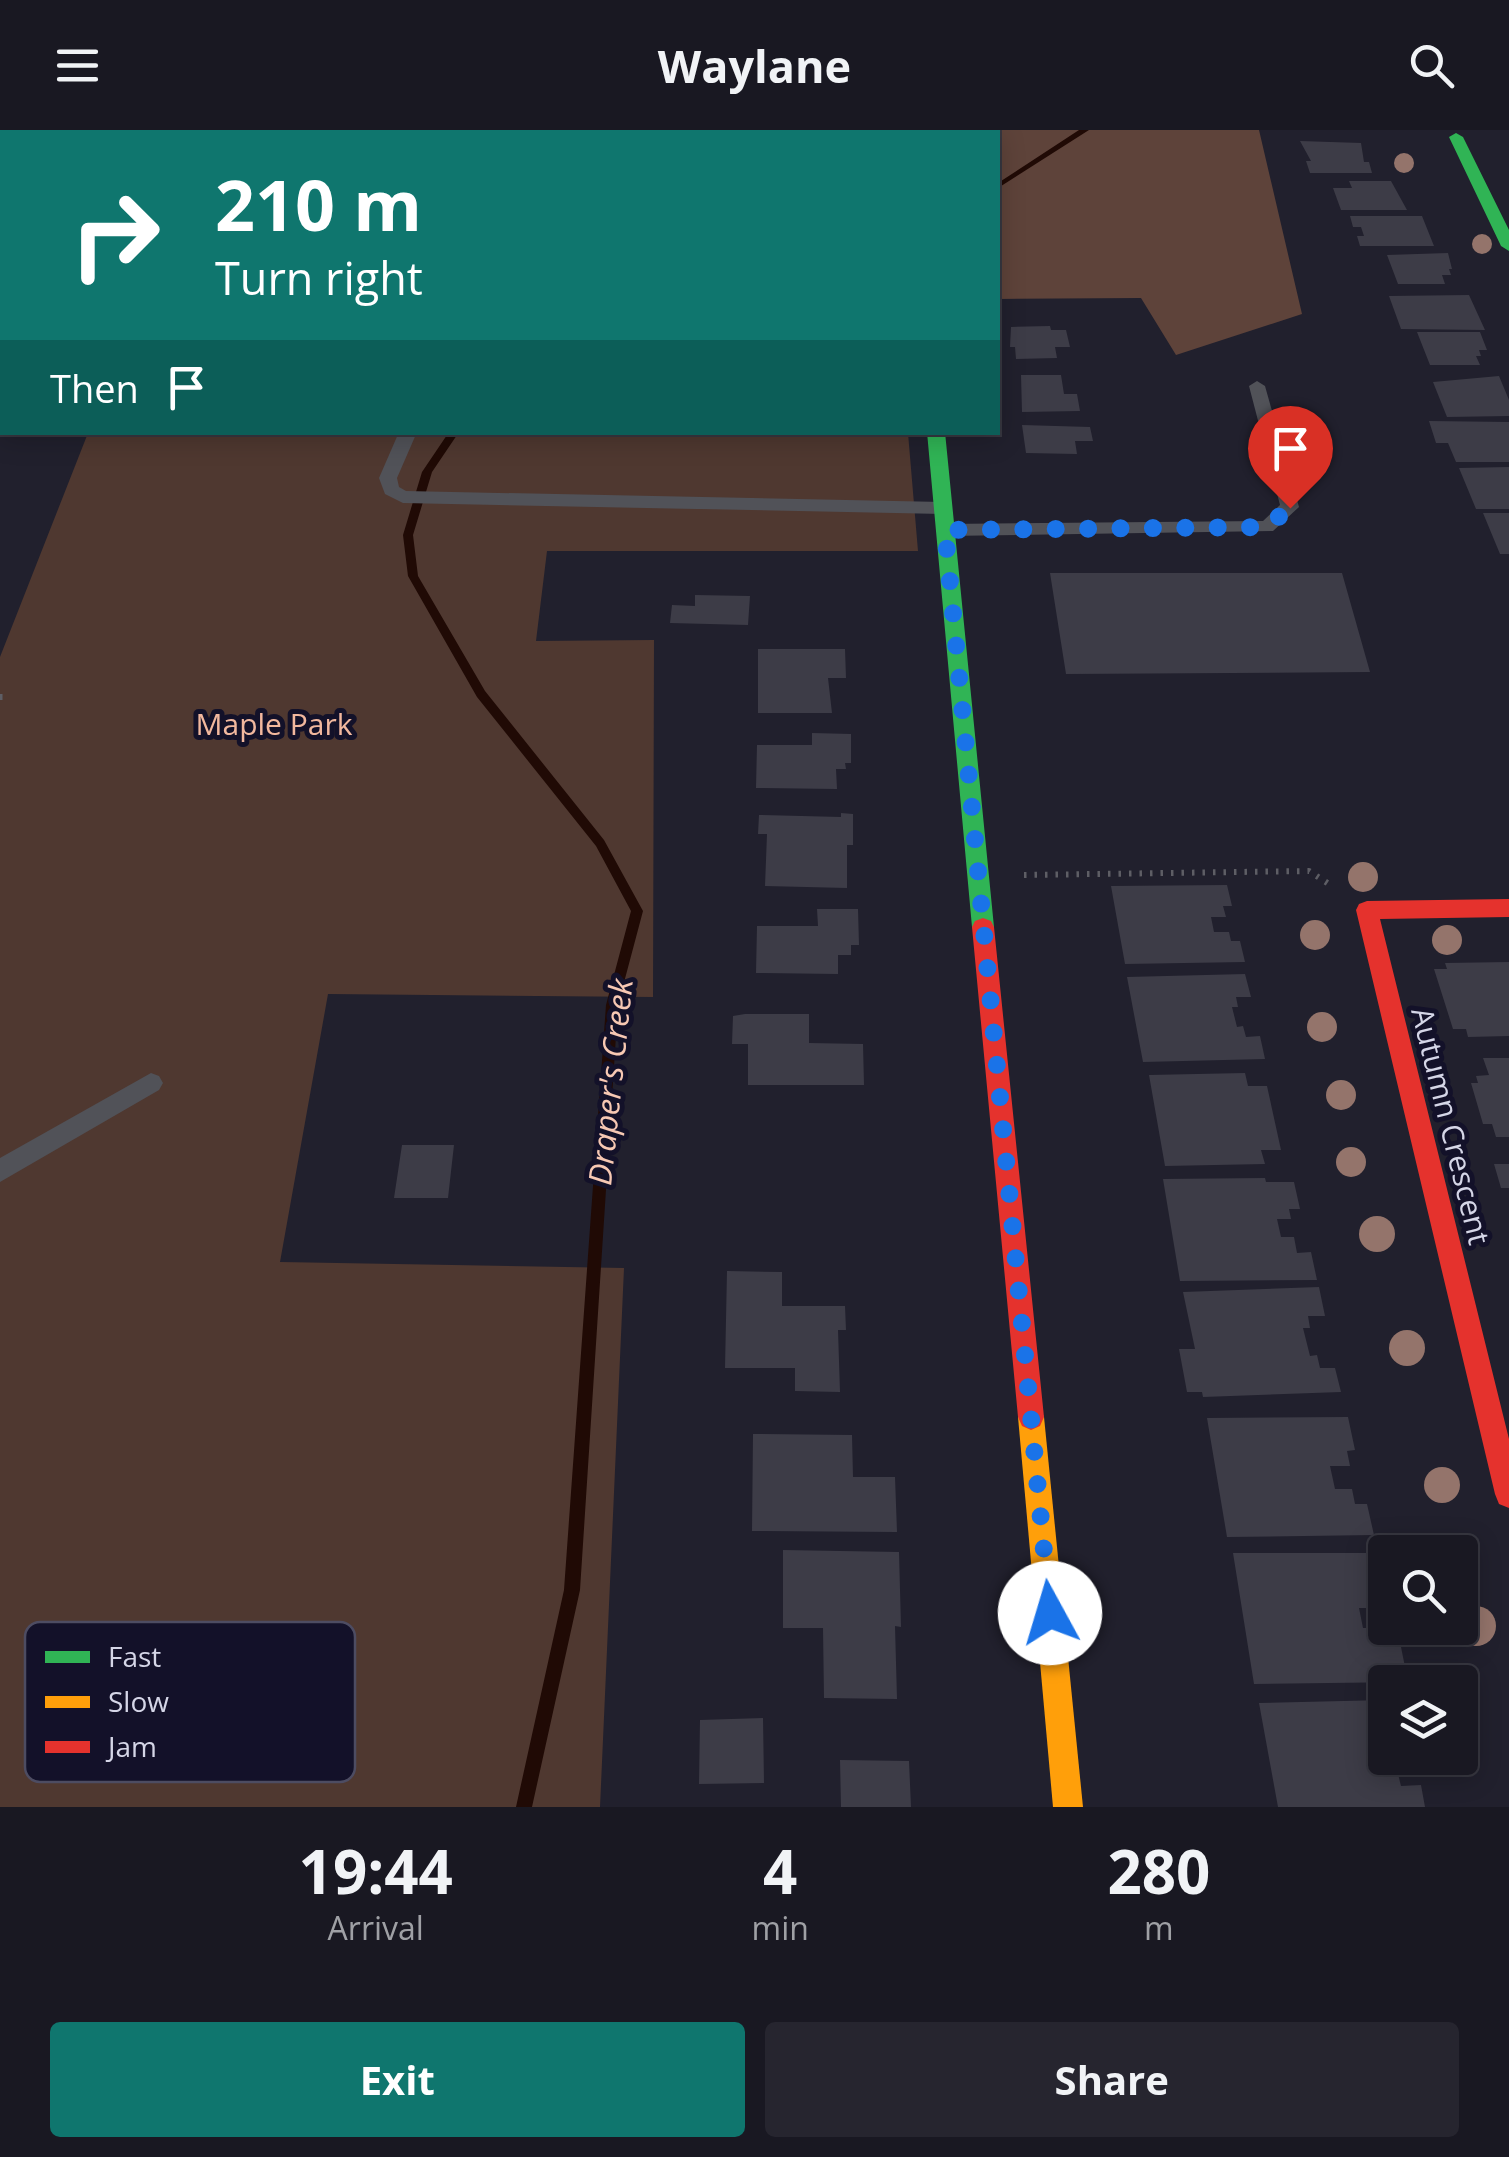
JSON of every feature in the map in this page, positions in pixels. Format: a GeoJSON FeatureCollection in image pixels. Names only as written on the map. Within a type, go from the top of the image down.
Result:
{"type":"FeatureCollection","features":[{"type":"Feature","properties":{"kind":"main road"},"geometry":{"type":"LineString","coordinates":[[1456,137],[1509,246]]}},
{"type":"Feature","properties":{"kind":"main road"},"geometry":{"type":"LineString","coordinates":[[936,435],[1068,1807]]}},
{"type":"Feature","properties":{"kind":"main road"},"geometry":{"type":"LineString","coordinates":[[1367,910],[1509,908]]}},
{"type":"Feature","properties":{"kind":"main road","name":"Autumn Crescent"},"geometry":{"type":"LineString","coordinates":[[1367,910],[1509,1494]]}},
{"type":"Feature","properties":{"kind":"lane"},"geometry":{"type":"LineString","coordinates":[[407,435],[388,478],[391,490],[403,497],[944,519],[1266,527],[1290,508],[1257,386]]}},
{"type":"Feature","properties":{"kind":"lane"},"geometry":{"type":"LineString","coordinates":[[0,1172],[151,1083]]}},
{"type":"Feature","properties":{"kind":"path"},"geometry":{"type":"LineString","coordinates":[[977,876],[1309,871],[1367,910]]}},
{"type":"Feature","properties":{"kind":"green space","name":"Maple Park"},"geometry":{"type":"Polygon","coordinates":[[[87,435],[908,435],[918,551],[547,551],[536,641],[654,640],[653,997],[328,994],[280,1262],[624,1268],[600,1807],[0,1807],[0,657],[87,435]]]}},
{"type":"Feature","properties":{"kind":"shaded area"},"geometry":{"type":"Polygon","coordinates":[[[1000,130],[1259,130],[1302,314],[1176,355],[1141,298],[1000,299],[1000,130]]]}},
{"type":"Feature","properties":{"kind":"building"},"geometry":{"type":"Polygon","coordinates":[[[1300,141],[1361,143],[1364,162],[1369,162],[1372,173],[1310,173],[1306,161],[1311,161],[1300,141]]]}},
{"type":"Feature","properties":{"kind":"building"},"geometry":{"type":"Polygon","coordinates":[[[1349,181],[1391,181],[1407,210],[1341,210],[1333,188],[1352,188],[1349,181]]]}},
{"type":"Feature","properties":{"kind":"building"},"geometry":{"type":"Polygon","coordinates":[[[1350,216],[1422,216],[1434,246],[1360,246],[1357,236],[1364,236],[1361,227],[1353,227],[1350,216]]]}},
{"type":"Feature","properties":{"kind":"building"},"geometry":{"type":"Polygon","coordinates":[[[1448,253],[1452,269],[1451,275],[1442,275],[1445,284],[1398,284],[1387,255],[1448,253]]]}},
{"type":"Feature","properties":{"kind":"building"},"geometry":{"type":"Polygon","coordinates":[[[1469,295],[1485,330],[1401,329],[1389,296],[1469,295]]]}},
{"type":"Feature","properties":{"kind":"building"},"geometry":{"type":"Polygon","coordinates":[[[1050,326],[1051,330],[1066,330],[1070,347],[1055,347],[1057,358],[1016,359],[1015,347],[1010,347],[1011,327],[1050,326]]]}},
{"type":"Feature","properties":{"kind":"building"},"geometry":{"type":"Polygon","coordinates":[[[1417,332],[1480,332],[1487,350],[1479,350],[1481,356],[1476,356],[1480,365],[1430,365],[1417,332]]]}},
{"type":"Feature","properties":{"kind":"building"},"geometry":{"type":"Polygon","coordinates":[[[1021,375],[1061,375],[1064,394],[1077,394],[1080,411],[1022,412],[1021,375]]]}},
{"type":"Feature","properties":{"kind":"building"},"geometry":{"type":"Polygon","coordinates":[[[1499,376],[1509,400],[1509,416],[1447,417],[1433,382],[1499,376]]]}},
{"type":"Feature","properties":{"kind":"building"},"geometry":{"type":"Polygon","coordinates":[[[1429,421],[1509,422],[1509,462],[1456,462],[1448,443],[1436,443],[1429,421]]]}},
{"type":"Feature","properties":{"kind":"building"},"geometry":{"type":"Polygon","coordinates":[[[1022,425],[1090,427],[1093,441],[1075,441],[1077,454],[1026,453],[1022,425]]]}},
{"type":"Feature","properties":{"kind":"building"},"geometry":{"type":"Polygon","coordinates":[[[1509,467],[1509,509],[1476,509],[1459,468],[1509,467]]]}},
{"type":"Feature","properties":{"kind":"building"},"geometry":{"type":"Polygon","coordinates":[[[1483,513],[1509,513],[1509,554],[1500,554],[1483,513]]]}},
{"type":"Feature","properties":{"kind":"building"},"geometry":{"type":"Polygon","coordinates":[[[1050,573],[1342,573],[1370,672],[1066,674],[1050,573]]]}},
{"type":"Feature","properties":{"kind":"building"},"geometry":{"type":"Polygon","coordinates":[[[695,595],[750,596],[748,625],[670,623],[672,605],[695,606],[695,595]]]}},
{"type":"Feature","properties":{"kind":"building"},"geometry":{"type":"Polygon","coordinates":[[[758,649],[845,649],[846,678],[828,678],[832,713],[758,713],[758,649]]]}},
{"type":"Feature","properties":{"kind":"building"},"geometry":{"type":"Polygon","coordinates":[[[812,733],[851,734],[851,763],[845,763],[846,769],[836,769],[837,789],[756,788],[757,745],[812,745],[812,733]]]}},
{"type":"Feature","properties":{"kind":"building"},"geometry":{"type":"Polygon","coordinates":[[[841,813],[853,814],[853,845],[847,845],[847,888],[765,886],[767,834],[758,834],[759,815],[841,817],[841,813]]]}},
{"type":"Feature","properties":{"kind":"building"},"geometry":{"type":"Polygon","coordinates":[[[1227,885],[1232,906],[1223,906],[1226,917],[1211,917],[1214,932],[1229,932],[1231,941],[1240,941],[1245,962],[1125,964],[1111,886],[1227,885]]]}},
{"type":"Feature","properties":{"kind":"building"},"geometry":{"type":"Polygon","coordinates":[[[817,909],[858,909],[859,945],[851,945],[851,955],[838,955],[838,974],[756,973],[757,926],[818,926],[817,909]]]}},
{"type":"Feature","properties":{"kind":"building"},"geometry":{"type":"Polygon","coordinates":[[[1509,962],[1509,1036],[1468,1037],[1466,1029],[1453,1029],[1434,969],[1447,969],[1445,963],[1509,962]]]}},
{"type":"Feature","properties":{"kind":"building"},"geometry":{"type":"Polygon","coordinates":[[[1245,974],[1251,997],[1236,997],[1238,1007],[1232,1007],[1237,1027],[1243,1026],[1246,1037],[1260,1036],[1265,1059],[1143,1062],[1127,977],[1245,974]]]}},
{"type":"Feature","properties":{"kind":"building"},"geometry":{"type":"Polygon","coordinates":[[[809,1014],[809,1043],[863,1044],[864,1085],[748,1085],[748,1044],[732,1044],[733,1016],[809,1014]]]}},
{"type":"Feature","properties":{"kind":"building"},"geometry":{"type":"Polygon","coordinates":[[[1483,1058],[1509,1058],[1509,1137],[1496,1137],[1492,1124],[1483,1124],[1471,1083],[1478,1083],[1476,1076],[1489,1075],[1483,1058]]]}},
{"type":"Feature","properties":{"kind":"building"},"geometry":{"type":"Polygon","coordinates":[[[1245,1073],[1248,1086],[1267,1086],[1281,1150],[1261,1150],[1265,1164],[1165,1166],[1149,1075],[1245,1073]]]}},
{"type":"Feature","properties":{"kind":"building"},"geometry":{"type":"Polygon","coordinates":[[[402,1145],[454,1145],[448,1198],[394,1198],[402,1145]]]}},
{"type":"Feature","properties":{"kind":"building"},"geometry":{"type":"Polygon","coordinates":[[[1494,1164],[1509,1164],[1509,1188],[1501,1188],[1494,1164]]]}},
{"type":"Feature","properties":{"kind":"building"},"geometry":{"type":"Polygon","coordinates":[[[1265,1178],[1266,1182],[1294,1182],[1300,1209],[1289,1209],[1291,1219],[1277,1219],[1281,1237],[1294,1237],[1297,1253],[1311,1252],[1317,1280],[1180,1281],[1163,1179],[1265,1178]]]}},
{"type":"Feature","properties":{"kind":"building"},"geometry":{"type":"Polygon","coordinates":[[[727,1271],[782,1272],[782,1306],[845,1306],[846,1330],[838,1330],[840,1392],[795,1391],[795,1368],[725,1368],[727,1271]]]}},
{"type":"Feature","properties":{"kind":"building"},"geometry":{"type":"Polygon","coordinates":[[[1319,1287],[1325,1316],[1308,1316],[1310,1328],[1303,1328],[1310,1356],[1317,1355],[1320,1368],[1335,1368],[1341,1392],[1203,1397],[1202,1392],[1187,1392],[1179,1349],[1195,1349],[1183,1292],[1319,1287]]]}},
{"type":"Feature","properties":{"kind":"building"},"geometry":{"type":"Polygon","coordinates":[[[1348,1417],[1355,1450],[1347,1451],[1350,1466],[1330,1466],[1335,1489],[1352,1489],[1355,1504],[1367,1504],[1374,1535],[1227,1537],[1207,1418],[1348,1417]]]}},
{"type":"Feature","properties":{"kind":"building"},"geometry":{"type":"Polygon","coordinates":[[[753,1434],[852,1435],[853,1477],[895,1477],[897,1532],[752,1531],[753,1434]]]}},
{"type":"Feature","properties":{"kind":"building"},"geometry":{"type":"Polygon","coordinates":[[[783,1550],[899,1552],[901,1627],[895,1626],[897,1699],[824,1698],[823,1628],[783,1628],[783,1550]]]}},
{"type":"Feature","properties":{"kind":"building"},"geometry":{"type":"Polygon","coordinates":[[[1233,1553],[1368,1553],[1368,1608],[1359,1608],[1363,1628],[1368,1628],[1368,1645],[1401,1647],[1405,1665],[1368,1665],[1368,1683],[1254,1684],[1233,1553]]]}},
{"type":"Feature","properties":{"kind":"building"},"geometry":{"type":"Polygon","coordinates":[[[1368,1700],[1368,1775],[1398,1775],[1401,1786],[1421,1785],[1425,1807],[1278,1807],[1259,1703],[1368,1700]]]}},
{"type":"Feature","properties":{"kind":"building"},"geometry":{"type":"Polygon","coordinates":[[[763,1718],[764,1783],[699,1784],[700,1720],[763,1718]]]}},
{"type":"Feature","properties":{"kind":"building"},"geometry":{"type":"Polygon","coordinates":[[[840,1760],[909,1761],[911,1807],[841,1807],[840,1760]]]}},
{"type":"Feature","properties":{"kind":"waterway","name":"Draper's Creek"},"geometry":{"type":"LineString","coordinates":[[1000,185],[1085,130]]}},
{"type":"Feature","properties":{"kind":"waterway","name":"Draper's Creek"},"geometry":{"type":"LineString","coordinates":[[452,435],[427,472],[408,535],[413,576],[481,694],[600,843],[637,911],[612,1005],[572,1590],[524,1807]]}},
{"type":"Feature","properties":{"kind":"traffic: fast"},"geometry":{"type":"LineString","coordinates":[[1456,137],[1509,246]]}},
{"type":"Feature","properties":{"kind":"traffic: fast"},"geometry":{"type":"LineString","coordinates":[[936,435],[983,927]]}},
{"type":"Feature","properties":{"kind":"traffic: slow"},"geometry":{"type":"LineString","coordinates":[[1031,1417],[1068,1807]]}},
{"type":"Feature","properties":{"kind":"traffic: jam"},"geometry":{"type":"LineString","coordinates":[[1509,908],[1367,910],[1509,1494]]}},
{"type":"Feature","properties":{"kind":"traffic: jam"},"geometry":{"type":"LineString","coordinates":[[983,927],[1031,1417]]}},
{"type":"Feature","properties":{"kind":"route"},"geometry":{"type":"LineString","coordinates":[[1050,1613],[945,530],[1266,527],[1290,508]]}}]}
